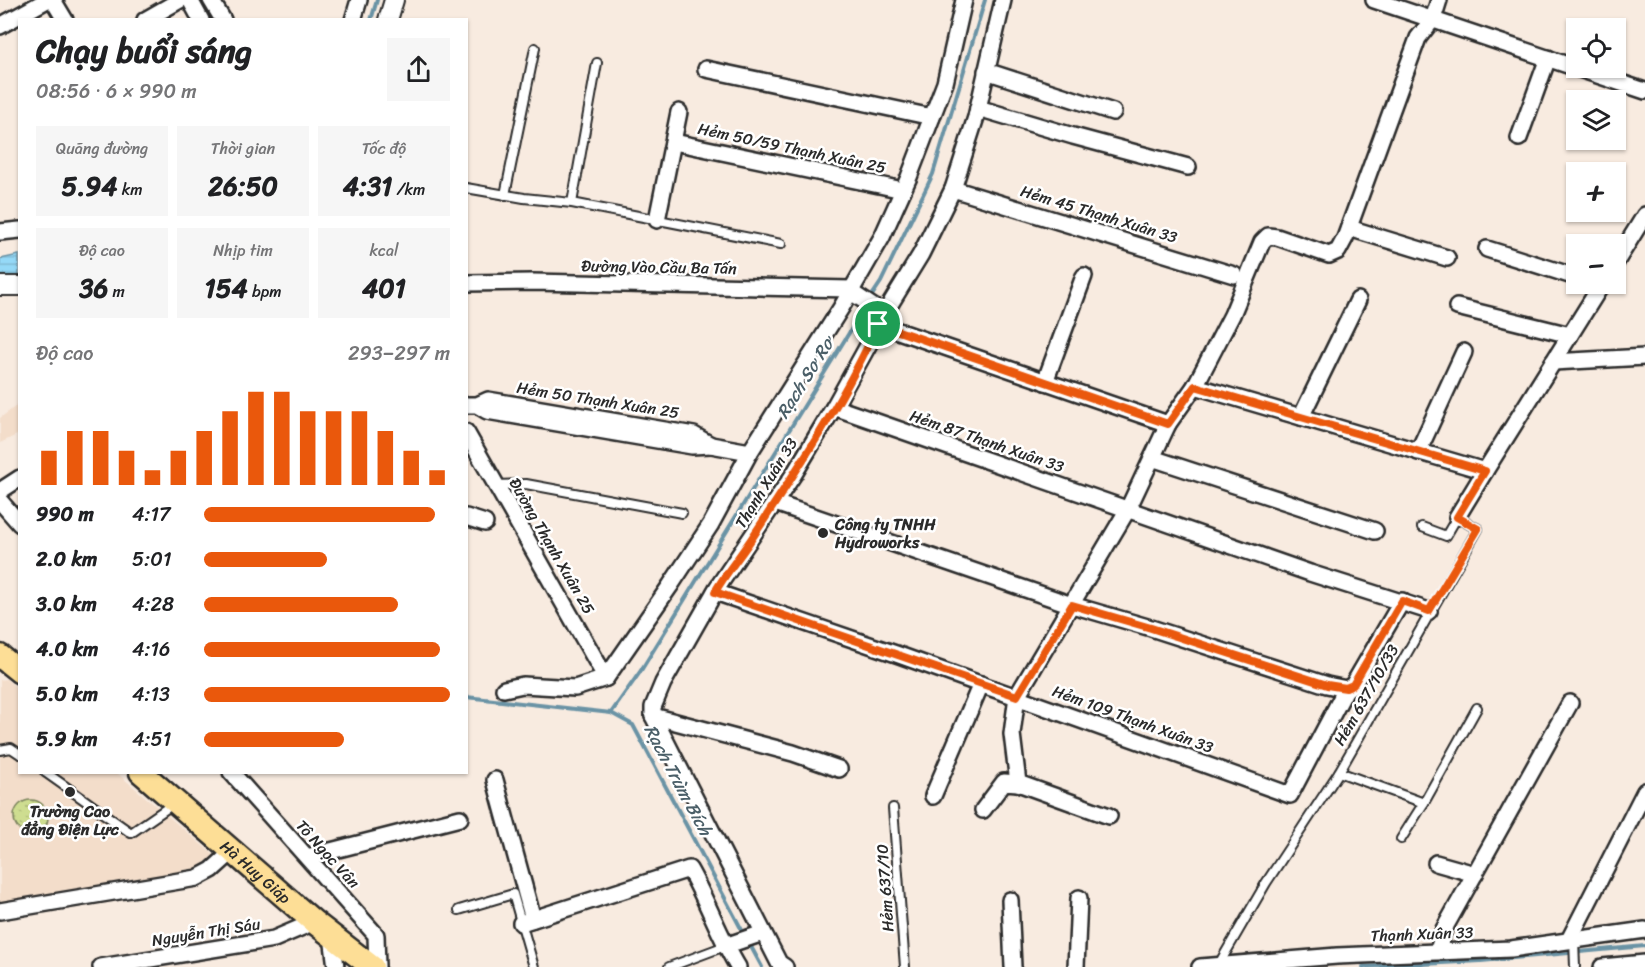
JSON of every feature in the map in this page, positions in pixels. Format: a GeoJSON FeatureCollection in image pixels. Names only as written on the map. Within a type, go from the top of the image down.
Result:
{"type":"FeatureCollection","features":[{"type":"Feature","properties":{"kind":"main road"},"geometry":{"type":"LineString","coordinates":[[0,656],[18,670]]}},
{"type":"Feature","properties":{"kind":"main road","name":"Hà Huy Giáp"},"geometry":{"type":"LineString","coordinates":[[143,774],[314,922],[372,967]]}},
{"type":"Feature","properties":{"kind":"street"},"geometry":{"type":"LineString","coordinates":[[0,26],[47,0]]}},
{"type":"Feature","properties":{"kind":"street"},"geometry":{"type":"LineString","coordinates":[[53,0],[64,18]]}},
{"type":"Feature","properties":{"kind":"street"},"geometry":{"type":"LineString","coordinates":[[148,18],[180,0]]}},
{"type":"Feature","properties":{"kind":"street"},"geometry":{"type":"LineString","coordinates":[[190,0],[200,18]]}},
{"type":"Feature","properties":{"kind":"street"},"geometry":{"type":"LineString","coordinates":[[211,0],[222,18]]}},
{"type":"Feature","properties":{"kind":"street"},"geometry":{"type":"LineString","coordinates":[[354,18],[359,0]]}},
{"type":"Feature","properties":{"kind":"street"},"geometry":{"type":"LineString","coordinates":[[389,18],[394,0]]}},
{"type":"Feature","properties":{"kind":"street"},"geometry":{"type":"LineString","coordinates":[[504,689],[524,685],[575,688],[606,678],[711,524],[750,452],[785,399],[882,237],[945,83],[964,0]]}},
{"type":"Feature","properties":{"kind":"street","name":"Thạnh Xuân 33"},"geometry":{"type":"LineString","coordinates":[[652,716],[653,707],[663,684],[715,592],[775,503],[834,407],[881,319],[921,254],[953,189],[978,108],[1003,0]]}},
{"type":"Feature","properties":{"kind":"street"},"geometry":{"type":"LineString","coordinates":[[1374,0],[1645,91]]}},
{"type":"Feature","properties":{"kind":"street"},"geometry":{"type":"LineString","coordinates":[[1018,783],[1012,734],[1017,696],[1128,509],[1168,424],[1195,386],[1232,315],[1262,242],[1269,236],[1329,255],[1338,251],[1349,228],[1418,38],[1433,19],[1439,0]]}},
{"type":"Feature","properties":{"kind":"street"},"geometry":{"type":"LineString","coordinates":[[1519,138],[1548,58]]}},
{"type":"Feature","properties":{"kind":"street"},"geometry":{"type":"LineString","coordinates":[[706,69],[932,117]]}},
{"type":"Feature","properties":{"kind":"street"},"geometry":{"type":"LineString","coordinates":[[986,71],[1113,112]]}},
{"type":"Feature","properties":{"kind":"street"},"geometry":{"type":"LineString","coordinates":[[978,108],[1188,167]]}},
{"type":"Feature","properties":{"kind":"street"},"geometry":{"type":"LineString","coordinates":[[657,219],[679,112]]}},
{"type":"Feature","properties":{"kind":"street","name":"Hẻm 50/59 Thạnh Xuân 25"},"geometry":{"type":"LineString","coordinates":[[674,142],[903,190]]}},
{"type":"Feature","properties":{"kind":"street","name":"Hẻm 45 Thạnh Xuân 33"},"geometry":{"type":"LineString","coordinates":[[953,189],[1234,274]]}},
{"type":"Feature","properties":{"kind":"street"},"geometry":{"type":"LineString","coordinates":[[1626,246],[1645,215]]}},
{"type":"Feature","properties":{"kind":"street"},"geometry":{"type":"LineString","coordinates":[[1349,228],[1446,258]]}},
{"type":"Feature","properties":{"kind":"street"},"geometry":{"type":"LineString","coordinates":[[0,232],[18,230]]}},
{"type":"Feature","properties":{"kind":"street"},"geometry":{"type":"LineString","coordinates":[[1487,249],[1566,274]]}},
{"type":"Feature","properties":{"kind":"street"},"geometry":{"type":"LineString","coordinates":[[1046,382],[1083,276]]}},
{"type":"Feature","properties":{"kind":"street","name":"Đường Vào Cầu Ba Tấn"},"geometry":{"type":"LineString","coordinates":[[468,283],[532,282],[851,289]]}},
{"type":"Feature","properties":{"kind":"street"},"geometry":{"type":"LineString","coordinates":[[0,286],[18,286]]}},
{"type":"Feature","properties":{"kind":"street"},"geometry":{"type":"LineString","coordinates":[[851,289],[881,319],[1046,382],[1168,424]]}},
{"type":"Feature","properties":{"kind":"street"},"geometry":{"type":"LineString","coordinates":[[1457,517],[1594,294]]}},
{"type":"Feature","properties":{"kind":"street"},"geometry":{"type":"LineString","coordinates":[[1301,417],[1358,300]]}},
{"type":"Feature","properties":{"kind":"street"},"geometry":{"type":"LineString","coordinates":[[1457,307],[1570,335]]}},
{"type":"Feature","properties":{"kind":"street"},"geometry":{"type":"LineString","coordinates":[[1418,452],[1464,352]]}},
{"type":"Feature","properties":{"kind":"street"},"geometry":{"type":"LineString","coordinates":[[1553,362],[1645,357]]}},
{"type":"Feature","properties":{"kind":"street"},"geometry":{"type":"LineString","coordinates":[[1195,386],[1485,471]]}},
{"type":"Feature","properties":{"kind":"street","name":"Hẻm 50 Thạnh Xuân 25"},"geometry":{"type":"LineString","coordinates":[[472,405],[487,411],[555,423],[692,446],[711,445],[750,452]]}},
{"type":"Feature","properties":{"kind":"street","name":"Hẻm 87 Thạnh Xuân 33"},"geometry":{"type":"LineString","coordinates":[[834,407],[1310,573],[1429,611]]}},
{"type":"Feature","properties":{"kind":"street","name":"Đường Thạnh Xuân 25"},"geometry":{"type":"LineString","coordinates":[[469,441],[497,485],[606,678]]}},
{"type":"Feature","properties":{"kind":"street"},"geometry":{"type":"LineString","coordinates":[[1152,458],[1375,531]]}},
{"type":"Feature","properties":{"kind":"street"},"geometry":{"type":"LineString","coordinates":[[0,491],[18,479]]}},
{"type":"Feature","properties":{"kind":"street"},"geometry":{"type":"LineString","coordinates":[[0,501],[18,522]]}},
{"type":"Feature","properties":{"kind":"street"},"geometry":{"type":"LineString","coordinates":[[775,503],[1072,605],[1327,685],[1346,688],[1353,685],[1402,601]]}},
{"type":"Feature","properties":{"kind":"street"},"geometry":{"type":"LineString","coordinates":[[468,518],[485,523]]}},
{"type":"Feature","properties":{"kind":"street","name":"Hẻm 109 Thạnh Xuân 33"},"geometry":{"type":"LineString","coordinates":[[715,592],[1017,696],[1290,795],[1346,688]]}},
{"type":"Feature","properties":{"kind":"street"},"geometry":{"type":"LineString","coordinates":[[933,796],[981,684]]}},
{"type":"Feature","properties":{"kind":"street"},"geometry":{"type":"LineString","coordinates":[[1438,951],[1444,929],[1570,703]]}},
{"type":"Feature","properties":{"kind":"street"},"geometry":{"type":"LineString","coordinates":[[652,716],[793,753],[839,769]]}},
{"type":"Feature","properties":{"kind":"street"},"geometry":{"type":"LineString","coordinates":[[652,716],[763,933],[779,963],[785,967]]}},
{"type":"Feature","properties":{"kind":"street","name":"Tô Ngọc Vân"},"geometry":{"type":"LineString","coordinates":[[233,774],[376,935],[377,967]]}},
{"type":"Feature","properties":{"kind":"street"},"geometry":{"type":"LineString","coordinates":[[495,780],[527,921],[688,869],[725,946],[738,967]]}},
{"type":"Feature","properties":{"kind":"street"},"geometry":{"type":"LineString","coordinates":[[983,810],[1004,782],[1018,783],[1109,816]]}},
{"type":"Feature","properties":{"kind":"street"},"geometry":{"type":"LineString","coordinates":[[1571,940],[1645,791]]}},
{"type":"Feature","properties":{"kind":"street"},"geometry":{"type":"LineString","coordinates":[[307,857],[460,818]]}},
{"type":"Feature","properties":{"kind":"street"},"geometry":{"type":"LineString","coordinates":[[0,911],[196,878],[212,870],[233,850]]}},
{"type":"Feature","properties":{"kind":"street"},"geometry":{"type":"LineString","coordinates":[[1436,863],[1475,874]]}},
{"type":"Feature","properties":{"kind":"street"},"geometry":{"type":"LineString","coordinates":[[1076,967],[1079,898]]}},
{"type":"Feature","properties":{"kind":"street"},"geometry":{"type":"LineString","coordinates":[[1010,900],[1013,967]]}},
{"type":"Feature","properties":{"kind":"street","name":"Nguyễn Thị Sáu"},"geometry":{"type":"LineString","coordinates":[[101,967],[167,962],[274,939],[314,922]]}},
{"type":"Feature","properties":{"kind":"street","name":"Thạnh Xuân 33"},"geometry":{"type":"LineString","coordinates":[[1200,967],[1337,956],[1511,949],[1645,930]]}},
{"type":"Feature","properties":{"kind":"street"},"geometry":{"type":"LineString","coordinates":[[725,946],[763,933]]}},
{"type":"Feature","properties":{"kind":"street"},"geometry":{"type":"LineString","coordinates":[[332,936],[336,967]]}},
{"type":"Feature","properties":{"kind":"street"},"geometry":{"type":"LineString","coordinates":[[1602,967],[1645,963]]}},
{"type":"Feature","properties":{"kind":"lane"},"geometry":{"type":"LineString","coordinates":[[505,195],[535,48]]}},
{"type":"Feature","properties":{"kind":"lane"},"geometry":{"type":"LineString","coordinates":[[572,203],[597,63]]}},
{"type":"Feature","properties":{"kind":"lane"},"geometry":{"type":"LineString","coordinates":[[468,188],[572,203],[781,244]]}},
{"type":"Feature","properties":{"kind":"lane"},"geometry":{"type":"LineString","coordinates":[[497,485],[526,484],[682,513]]}},
{"type":"Feature","properties":{"kind":"lane"},"geometry":{"type":"LineString","coordinates":[[1422,527],[1446,536],[1457,517]]}},
{"type":"Feature","properties":{"kind":"lane","name":"Hẻm 637/10/33"},"geometry":{"type":"LineString","coordinates":[[1218,965],[1266,883],[1339,771],[1478,529],[1457,517]]}},
{"type":"Feature","properties":{"kind":"lane"},"geometry":{"type":"LineString","coordinates":[[1401,839],[1424,803],[1477,708]]}},
{"type":"Feature","properties":{"kind":"lane"},"geometry":{"type":"LineString","coordinates":[[0,750],[11,748],[18,753]]}},
{"type":"Feature","properties":{"kind":"lane","name":"Hẻm 637/10/33"},"geometry":{"type":"LineString","coordinates":[[1339,771],[1424,803]]}},
{"type":"Feature","properties":{"kind":"lane"},"geometry":{"type":"LineString","coordinates":[[48,774],[131,833],[177,802]]}},
{"type":"Feature","properties":{"kind":"lane","name":"Hẻm 637/10"},"geometry":{"type":"LineString","coordinates":[[893,808],[905,967]]}},
{"type":"Feature","properties":{"kind":"lane"},"geometry":{"type":"LineString","coordinates":[[459,910],[513,894],[527,921],[534,967]]}},
{"type":"Feature","properties":{"kind":"lane"},"geometry":{"type":"LineString","coordinates":[[1571,940],[1575,967]]}},
{"type":"Feature","properties":{"kind":"lane"},"geometry":{"type":"LineString","coordinates":[[669,967],[725,946]]}},
{"type":"Feature","properties":{"kind":"shaded area"},"geometry":{"type":"Polygon","coordinates":[[[18,405],[18,434],[0,443],[0,418],[18,405]]]}},
{"type":"Feature","properties":{"kind":"shaded area","name":"Trường Cao đẳng Điện Lực"},"geometry":{"type":"Polygon","coordinates":[[[6,679],[18,689],[18,774],[118,774],[215,856],[205,873],[0,907],[0,680],[6,679]]]}},
{"type":"Feature","properties":{"kind":"green space"},"geometry":{"type":"Polygon","coordinates":[[[31,800],[43,805],[48,817],[43,829],[31,834],[19,829],[14,817],[19,805],[31,800]]]}},
{"type":"Feature","properties":{"kind":"water"},"geometry":{"type":"Polygon","coordinates":[[[18,255],[18,277],[0,279],[0,259],[18,255]]]}},
{"type":"Feature","properties":{"kind":"waterway"},"geometry":{"type":"LineString","coordinates":[[372,18],[377,0]]}},
{"type":"Feature","properties":{"kind":"waterway","name":"Rạch Sơ Rơ"},"geometry":{"type":"LineString","coordinates":[[869,300],[881,282],[933,174],[985,0]]}},
{"type":"Feature","properties":{"kind":"waterway","name":"Rạch Sơ Rơ"},"geometry":{"type":"LineString","coordinates":[[611,713],[640,672],[865,307]]}},
{"type":"Feature","properties":{"kind":"waterway","name":"Rạch Trùm Bích"},"geometry":{"type":"LineString","coordinates":[[468,697],[611,713],[633,725],[744,934]]}},
{"type":"Feature","properties":{"kind":"waterway","name":"Rạch Trùm Bích"},"geometry":{"type":"LineString","coordinates":[[749,943],[762,967]]}},
{"type":"Feature","properties":{"kind":"waterway","name":"Rạch Trùm Bích"},"geometry":{"type":"LineString","coordinates":[[1363,967],[1481,961],[1645,946]]}},
{"type":"Feature","properties":{"kind":"place","name":"Công ty TNHH Hydroworks"},"geometry":{"type":"Point","coordinates":[823,533]}},
{"type":"Feature","properties":{"kind":"place","name":"Trường Cao đẳng Điện Lực"},"geometry":{"type":"Point","coordinates":[70,792]}},
{"type":"Feature","properties":{"kind":"route"},"geometry":{"type":"LineString","coordinates":[[878,324],[1168,424],[1195,386],[1485,471],[1457,517],[1478,529],[1429,611],[1402,601],[1353,685],[1346,688],[1327,685],[1072,605],[1017,696],[715,592],[794,474],[837,402],[878,324]]}}]}
